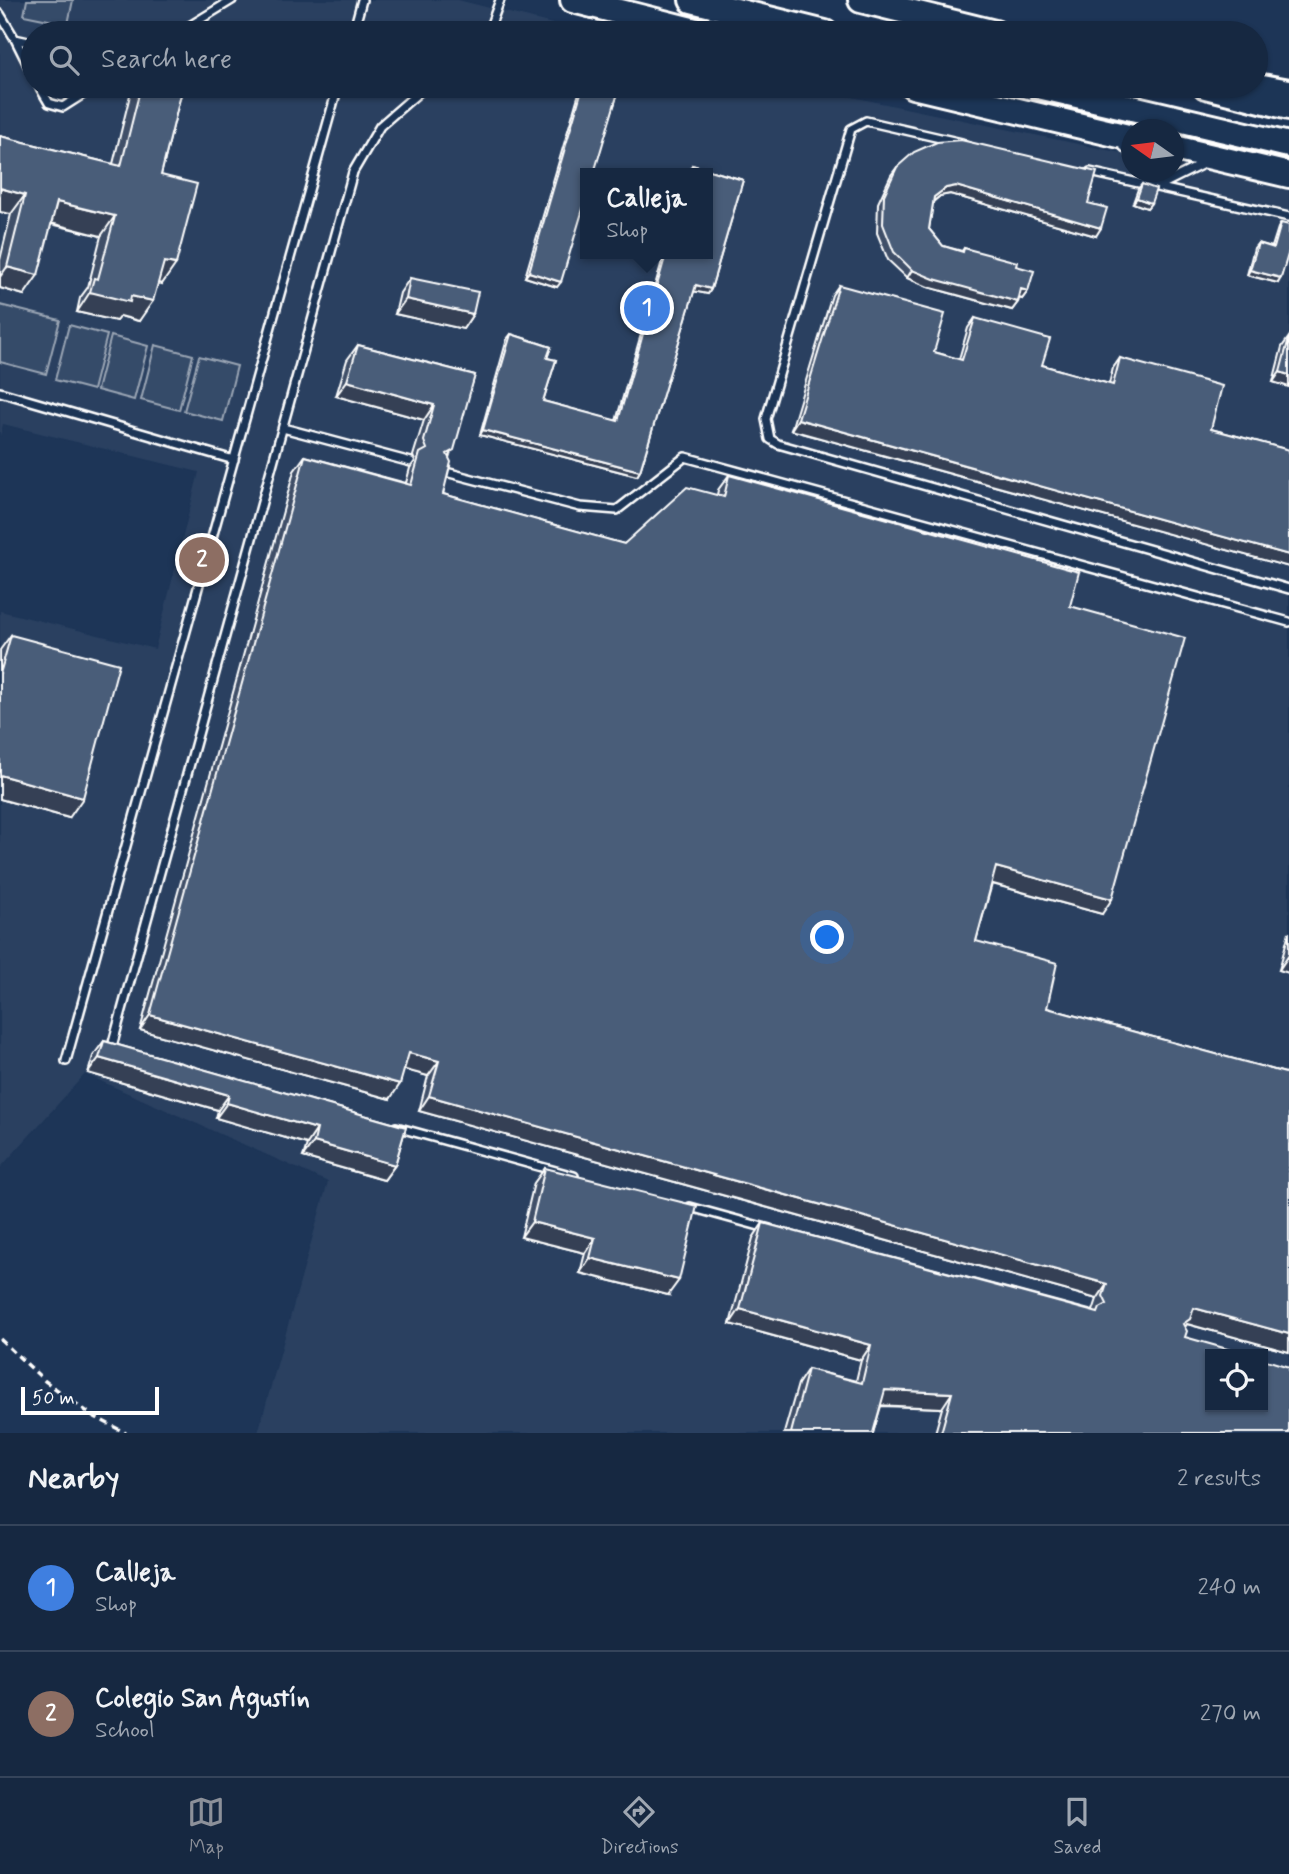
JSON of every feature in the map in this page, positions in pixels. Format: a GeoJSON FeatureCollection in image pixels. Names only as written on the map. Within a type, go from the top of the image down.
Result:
{"type":"FeatureCollection","features":[{"type":"Feature","properties":{"kind":"highway"},"geometry":{"type":"LineString","coordinates":[[573,0],[656,21]]}},
{"type":"Feature","properties":{"kind":"highway"},"geometry":{"type":"LineString","coordinates":[[692,0],[777,21]]}},
{"type":"Feature","properties":{"kind":"highway"},"geometry":{"type":"LineString","coordinates":[[861,0],[946,21]]}},
{"type":"Feature","properties":{"kind":"highway"},"geometry":{"type":"LineString","coordinates":[[1268,89],[1289,93]]}},
{"type":"Feature","properties":{"kind":"highway"},"geometry":{"type":"LineString","coordinates":[[964,98],[1120,135]]}},
{"type":"Feature","properties":{"kind":"highway"},"geometry":{"type":"LineString","coordinates":[[1090,98],[1289,145]]}},
{"type":"Feature","properties":{"kind":"highway"},"geometry":{"type":"LineString","coordinates":[[1253,98],[1289,107]]}},
{"type":"Feature","properties":{"kind":"highway"},"geometry":{"type":"LineString","coordinates":[[1184,150],[1289,175]]}},
{"type":"Feature","properties":{"kind":"lane"},"geometry":{"type":"LineString","coordinates":[[198,21],[232,0]]}},
{"type":"Feature","properties":{"kind":"lane"},"geometry":{"type":"LineString","coordinates":[[356,21],[362,0]]}},
{"type":"Feature","properties":{"kind":"lane"},"geometry":{"type":"LineString","coordinates":[[492,21],[500,0]]}},
{"type":"Feature","properties":{"kind":"lane"},"geometry":{"type":"LineString","coordinates":[[0,14],[21,50]]}},
{"type":"Feature","properties":{"kind":"lane"},"geometry":{"type":"LineString","coordinates":[[15,38],[21,40]]}},
{"type":"Feature","properties":{"kind":"lane"},"geometry":{"type":"LineString","coordinates":[[46,98],[49,103],[63,107],[77,98]]}},
{"type":"Feature","properties":{"kind":"lane"},"geometry":{"type":"LineString","coordinates":[[66,1061],[335,98]]}},
{"type":"Feature","properties":{"kind":"lane"},"geometry":{"type":"LineString","coordinates":[[125,1054],[111,1050],[353,172],[380,126],[412,98]]}},
{"type":"Feature","properties":{"kind":"lane"},"geometry":{"type":"LineString","coordinates":[[972,145],[866,121],[851,129],[769,407],[766,419],[770,439],[778,444],[1289,589]]}},
{"type":"Feature","properties":{"kind":"lane"},"geometry":{"type":"LineString","coordinates":[[1157,187],[1200,164],[1221,159]]}},
{"type":"Feature","properties":{"kind":"lane"},"geometry":{"type":"LineString","coordinates":[[1078,169],[1289,217]]}},
{"type":"Feature","properties":{"kind":"lane"},"geometry":{"type":"LineString","coordinates":[[1154,182],[1157,187]]}},
{"type":"Feature","properties":{"kind":"lane"},"geometry":{"type":"LineString","coordinates":[[0,392],[234,460]]}},
{"type":"Feature","properties":{"kind":"lane"},"geometry":{"type":"LineString","coordinates":[[283,428],[411,462]]}},
{"type":"Feature","properties":{"kind":"lane"},"geometry":{"type":"LineString","coordinates":[[442,471],[580,507],[617,510],[685,457],[1289,622]]}},
{"type":"Feature","properties":{"kind":"lane"},"geometry":{"type":"LineString","coordinates":[[380,1123],[581,1178]]}},
{"type":"Feature","properties":{"kind":"lane"},"geometry":{"type":"LineString","coordinates":[[675,1203],[782,1233]]}},
{"type":"Feature","properties":{"kind":"path"},"geometry":{"type":"LineString","coordinates":[[0,1339],[45,1381],[93,1416],[127,1433]]}},
{"type":"Feature","properties":{"kind":"shaded area"},"geometry":{"type":"Polygon","coordinates":[[[0,0],[27,0],[25,15],[54,21],[21,21],[21,98],[129,98],[107,185],[0,159],[0,0]]]}},
{"type":"Feature","properties":{"kind":"shaded area"},"geometry":{"type":"Polygon","coordinates":[[[27,0],[73,0],[69,21],[24,15],[27,0]]]}},
{"type":"Feature","properties":{"kind":"shaded area"},"geometry":{"type":"Polygon","coordinates":[[[73,0],[458,0],[541,21],[69,21],[73,0]]]}},
{"type":"Feature","properties":{"kind":"shaded area"},"geometry":{"type":"Polygon","coordinates":[[[132,98],[857,98],[1121,153],[1121,182],[1184,182],[1184,166],[1289,187],[1289,1433],[258,1433],[328,1182],[85,1074],[0,1168],[0,799],[104,684],[0,655],[0,611],[155,649],[199,472],[3,424],[0,436],[0,362],[46,373],[59,321],[0,305],[0,288],[24,294],[43,221],[101,236],[84,299],[117,316],[139,321],[147,195],[132,98]]]}},
{"type":"Feature","properties":{"kind":"shaded area"},"geometry":{"type":"Polygon","coordinates":[[[0,212],[11,214],[0,260],[0,212]]]}},
{"type":"Feature","properties":{"kind":"shaded area"},"geometry":{"type":"Polygon","coordinates":[[[0,305],[60,320],[46,374],[0,362],[0,305]]]}},
{"type":"Feature","properties":{"kind":"shaded area"},"geometry":{"type":"Polygon","coordinates":[[[69,325],[107,335],[93,390],[55,380],[69,325]]]}},
{"type":"Feature","properties":{"kind":"shaded area"},"geometry":{"type":"Polygon","coordinates":[[[111,336],[148,346],[134,400],[97,390],[111,336]]]}},
{"type":"Feature","properties":{"kind":"shaded area"},"geometry":{"type":"Polygon","coordinates":[[[155,345],[193,355],[179,410],[141,400],[155,345]]]}},
{"type":"Feature","properties":{"kind":"shaded area"},"geometry":{"type":"Polygon","coordinates":[[[199,356],[237,366],[223,421],[184,411],[199,356]]]}},
{"type":"Feature","properties":{"kind":"building"},"geometry":{"type":"Polygon","coordinates":[[[138,98],[180,98],[161,175],[197,184],[176,264],[164,262],[153,301],[131,296],[130,302],[90,292],[94,278],[98,279],[115,216],[57,202],[38,275],[7,267],[25,195],[0,188],[0,136],[121,166],[138,98]]]}},
{"type":"Feature","properties":{"kind":"building"},"geometry":{"type":"Polygon","coordinates":[[[580,98],[616,98],[595,168],[580,168],[580,219],[561,282],[529,272],[580,98]]]}},
{"type":"Feature","properties":{"kind":"building"},"geometry":{"type":"Polygon","coordinates":[[[961,140],[1097,172],[1088,203],[1107,208],[1101,228],[956,186],[946,188],[934,197],[929,229],[943,246],[963,252],[964,248],[1017,262],[1016,266],[1034,271],[1028,291],[1021,289],[1018,302],[934,279],[912,270],[894,252],[883,224],[884,195],[897,167],[914,152],[937,142],[961,140]]]}},
{"type":"Feature","properties":{"kind":"building"},"geometry":{"type":"Polygon","coordinates":[[[713,171],[743,180],[711,289],[696,285],[640,471],[483,430],[511,334],[551,347],[547,358],[556,360],[543,401],[618,421],[665,259],[713,259],[713,171]]]}},
{"type":"Feature","properties":{"kind":"building"},"geometry":{"type":"Polygon","coordinates":[[[1142,184],[1156,189],[1151,203],[1137,198],[1142,184]]]}},
{"type":"Feature","properties":{"kind":"building"},"geometry":{"type":"Polygon","coordinates":[[[1281,223],[1289,225],[1289,251],[1281,278],[1250,270],[1258,243],[1274,248],[1281,223]]]}},
{"type":"Feature","properties":{"kind":"building"},"geometry":{"type":"Polygon","coordinates":[[[410,278],[478,292],[473,314],[406,299],[410,278]]]}},
{"type":"Feature","properties":{"kind":"building"},"geometry":{"type":"Polygon","coordinates":[[[839,285],[945,314],[934,352],[962,360],[975,318],[1050,339],[1042,365],[1113,385],[1120,358],[1222,386],[1211,429],[1289,450],[1289,555],[798,419],[839,285]]]}},
{"type":"Feature","properties":{"kind":"building"},"geometry":{"type":"Polygon","coordinates":[[[1289,338],[1289,375],[1280,372],[1289,338]]]}},
{"type":"Feature","properties":{"kind":"building"},"geometry":{"type":"Polygon","coordinates":[[[358,345],[475,375],[454,450],[447,454],[451,462],[443,494],[624,544],[687,487],[724,497],[729,475],[1079,572],[1070,606],[1185,638],[1112,899],[996,867],[976,941],[1057,963],[1047,1008],[1289,1074],[1289,1334],[1194,1308],[1190,1319],[1183,1324],[1187,1331],[1185,1337],[1227,1349],[1205,1349],[1205,1412],[1268,1412],[1268,1361],[1289,1367],[1289,1433],[941,1433],[952,1393],[885,1390],[873,1433],[791,1433],[808,1369],[862,1383],[871,1345],[740,1309],[763,1223],[1098,1313],[1100,1308],[1107,1304],[1103,1296],[1107,1284],[429,1096],[439,1061],[409,1053],[400,1084],[150,1015],[305,456],[411,485],[420,453],[427,449],[424,441],[434,405],[347,381],[358,345]]]}},
{"type":"Feature","properties":{"kind":"building"},"geometry":{"type":"Polygon","coordinates":[[[11,635],[119,664],[83,798],[0,775],[0,674],[11,635]]]}},
{"type":"Feature","properties":{"kind":"building"},"geometry":{"type":"Polygon","coordinates":[[[104,1041],[406,1127],[395,1165],[314,1142],[317,1129],[227,1103],[229,1095],[99,1058],[104,1041]]]}},
{"type":"Feature","properties":{"kind":"building"},"geometry":{"type":"Polygon","coordinates":[[[545,1168],[697,1206],[679,1280],[590,1258],[595,1238],[532,1222],[545,1168]]]}},
{"type":"Feature","properties":{"kind":"place","name":"Calleja"},"geometry":{"type":"Point","coordinates":[647,308]}},
{"type":"Feature","properties":{"kind":"place","name":"Colegio San Agustín"},"geometry":{"type":"Point","coordinates":[202,560]}}]}
